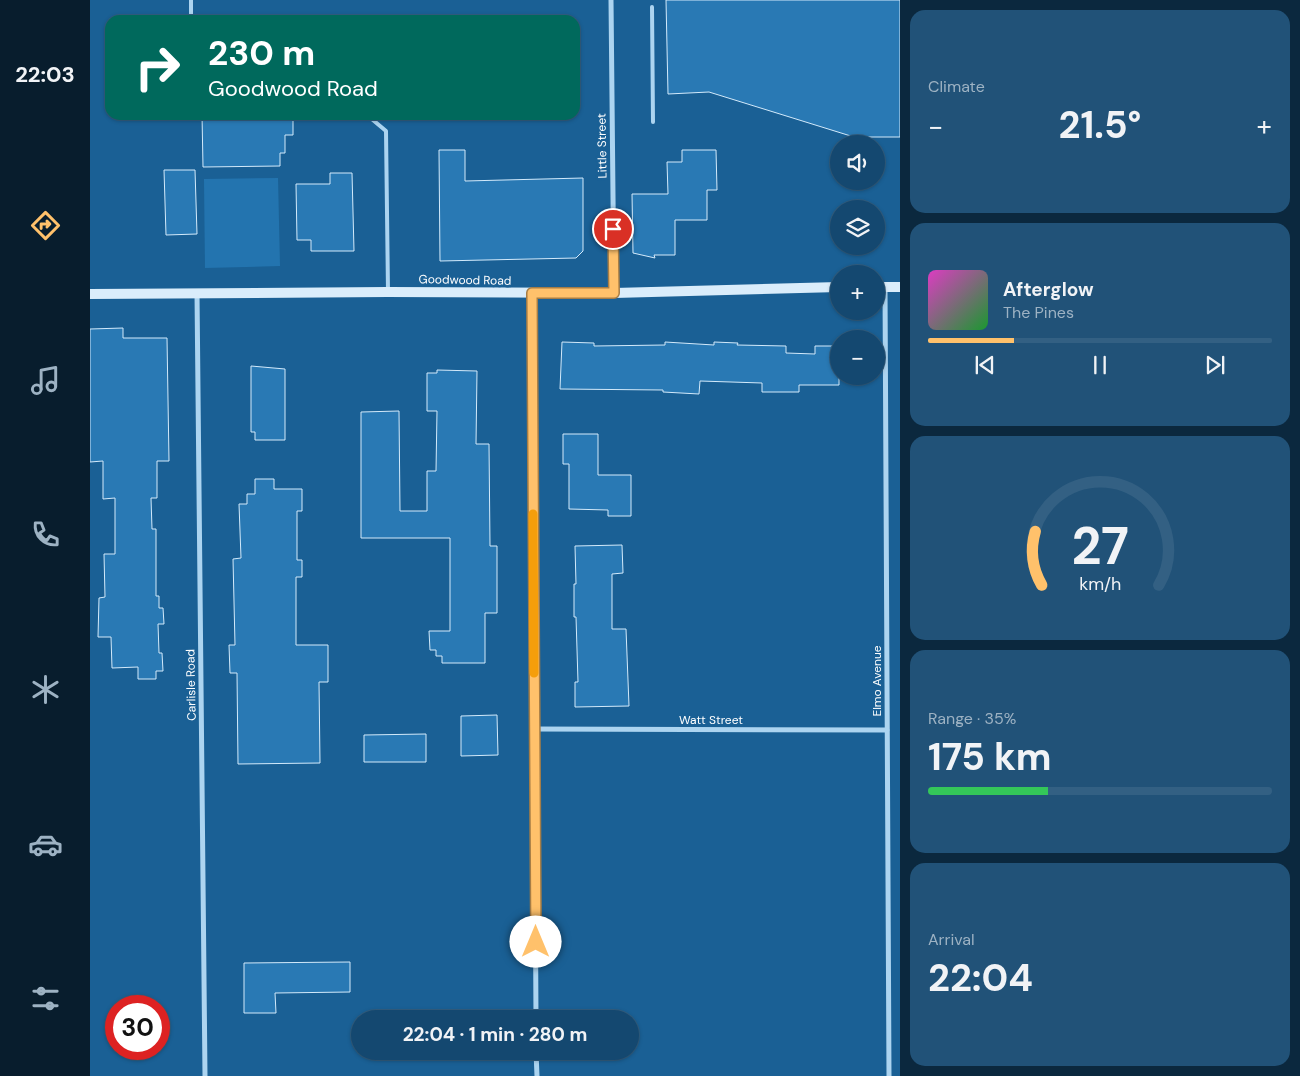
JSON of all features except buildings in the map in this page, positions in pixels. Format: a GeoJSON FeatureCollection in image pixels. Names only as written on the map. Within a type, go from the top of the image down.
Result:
{"type":"FeatureCollection","features":[{"type":"Feature","properties":{"kind":"main road","name":"Goodwood Road"},"geometry":{"type":"LineString","coordinates":[[90,294],[614,293],[830,287]]}},
{"type":"Feature","properties":{"kind":"main road"},"geometry":{"type":"LineString","coordinates":[[885,287],[900,287]]}},
{"type":"Feature","properties":{"kind":"street","name":"Little Street"},"geometry":{"type":"LineString","coordinates":[[611,0],[614,293]]}},
{"type":"Feature","properties":{"kind":"street","name":"Carlisle Road"},"geometry":{"type":"LineString","coordinates":[[197,293],[205,1076]]}},
{"type":"Feature","properties":{"kind":"street"},"geometry":{"type":"LineString","coordinates":[[532,293],[536,1010]]}},
{"type":"Feature","properties":{"kind":"street","name":"Elmo Avenue"},"geometry":{"type":"LineString","coordinates":[[881,320],[889,1076]]}},
{"type":"Feature","properties":{"kind":"street","name":"Watt Street"},"geometry":{"type":"LineString","coordinates":[[534,729],[887,730]]}},
{"type":"Feature","properties":{"kind":"street"},"geometry":{"type":"LineString","coordinates":[[536,1060],[537,1076]]}},
{"type":"Feature","properties":{"kind":"lane"},"geometry":{"type":"LineString","coordinates":[[191,0],[191,15]]}},
{"type":"Feature","properties":{"kind":"lane"},"geometry":{"type":"LineString","coordinates":[[652,7],[653,122]]}},
{"type":"Feature","properties":{"kind":"lane"},"geometry":{"type":"LineString","coordinates":[[373,120],[386,132],[388,292]]}},
{"type":"Feature","properties":{"kind":"shaded area"},"geometry":{"type":"Polygon","coordinates":[[[278,178],[280,266],[205,268],[204,179],[278,178]]]}},
{"type":"Feature","properties":{"kind":"slow traffic"},"geometry":{"type":"LineString","coordinates":[[533,514],[534,673]]}},
{"type":"Feature","properties":{"kind":"route"},"geometry":{"type":"LineString","coordinates":[[536,942],[532,293],[614,293],[613,229]]}}]}
